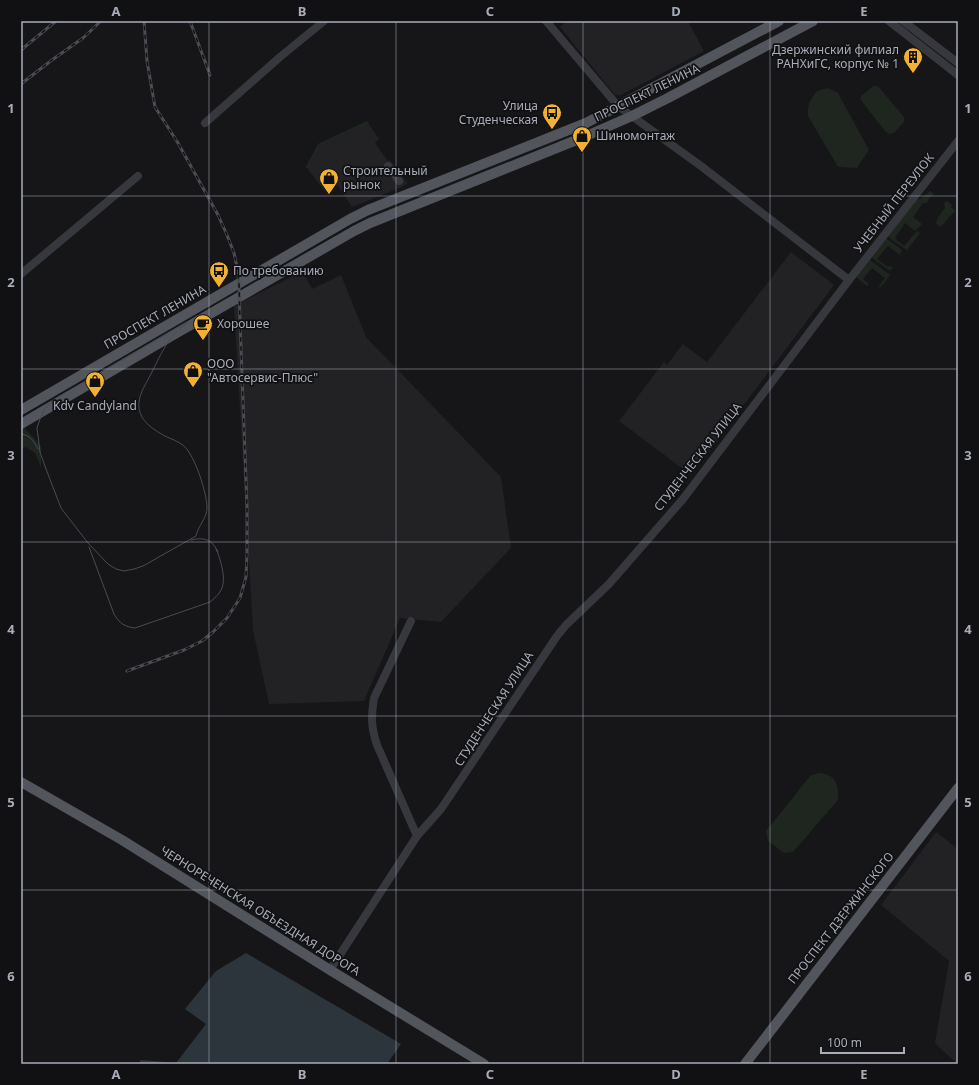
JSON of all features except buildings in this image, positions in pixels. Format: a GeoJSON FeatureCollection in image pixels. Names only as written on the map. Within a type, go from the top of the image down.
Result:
{"type":"FeatureCollection","features":[{"type":"Feature","properties":{"kind":"main road","name":"ПРОСПЕКТ ЛЕНИНА"},"geometry":{"type":"LineString","coordinates":[[21,410],[350,218],[586,123],[779,21]]}},
{"type":"Feature","properties":{"kind":"main road","name":"ПРОСПЕКТ ЛЕНИНА"},"geometry":{"type":"LineString","coordinates":[[21,424],[354,230],[584,137],[632,116],[813,21]]}},
{"type":"Feature","properties":{"kind":"main road","name":"ЧЕРНОРЕЧЕНСКАЯ ОБЪЕЗДНАЯ ДОРОГА"},"geometry":{"type":"LineString","coordinates":[[21,782],[122,840],[484,1064]]}},
{"type":"Feature","properties":{"kind":"main road","name":"ПРОСПЕКТ ДЗЕРЖИНСКОГО"},"geometry":{"type":"LineString","coordinates":[[745,1064],[958,788]]}},
{"type":"Feature","properties":{"kind":"street"},"geometry":{"type":"LineString","coordinates":[[205,123],[280,57],[324,21]]}},
{"type":"Feature","properties":{"kind":"street"},"geometry":{"type":"LineString","coordinates":[[546,21],[618,106],[701,166],[848,280]]}},
{"type":"Feature","properties":{"kind":"street"},"geometry":{"type":"LineString","coordinates":[[889,21],[958,75]]}},
{"type":"Feature","properties":{"kind":"street"},"geometry":{"type":"LineString","coordinates":[[903,21],[958,63]]}},
{"type":"Feature","properties":{"kind":"street","name":"УЧЕБНЫЙ ПЕРЕУЛОК"},"geometry":{"type":"LineString","coordinates":[[848,280],[958,141]]}},
{"type":"Feature","properties":{"kind":"street"},"geometry":{"type":"LineString","coordinates":[[388,166],[399,181]]}},
{"type":"Feature","properties":{"kind":"street"},"geometry":{"type":"LineString","coordinates":[[21,274],[138,176]]}},
{"type":"Feature","properties":{"kind":"street","name":"СТУДЕНЧЕСКАЯ УЛИЦА"},"geometry":{"type":"LineString","coordinates":[[330,970],[417,836],[441,809],[557,636],[566,625],[609,584],[683,499],[848,280]]}},
{"type":"Feature","properties":{"kind":"street"},"geometry":{"type":"LineString","coordinates":[[411,621],[374,698],[372,723],[373,733],[377,745],[417,836]]}},
{"type":"Feature","properties":{"kind":"shaded area"},"geometry":{"type":"Polygon","coordinates":[[[567,21],[688,21],[704,51],[621,95],[615,95],[560,27],[567,21]]]}},
{"type":"Feature","properties":{"kind":"shaded area"},"geometry":{"type":"Polygon","coordinates":[[[873,86],[878,86],[904,117],[904,122],[894,133],[889,134],[885,131],[860,99],[862,95],[873,86]]]}},
{"type":"Feature","properties":{"kind":"shaded area"},"geometry":{"type":"Polygon","coordinates":[[[828,88],[838,93],[869,150],[857,168],[838,167],[808,116],[811,100],[817,91],[828,88]]]}},
{"type":"Feature","properties":{"kind":"shaded area"},"geometry":{"type":"Polygon","coordinates":[[[367,121],[379,139],[375,143],[407,183],[402,187],[352,207],[337,184],[325,191],[306,167],[318,144],[367,121]]]}},
{"type":"Feature","properties":{"kind":"shaded area"},"geometry":{"type":"Polygon","coordinates":[[[367,121],[369,124],[362,128],[361,126],[319,146],[307,169],[306,167],[318,144],[367,121]]]}},
{"type":"Feature","properties":{"kind":"shaded area"},"geometry":{"type":"Polygon","coordinates":[[[930,191],[935,194],[929,198],[927,203],[923,203],[913,217],[922,224],[915,231],[905,223],[895,238],[904,246],[917,231],[920,233],[907,250],[889,238],[888,235],[914,200],[920,199],[930,191]]]}},
{"type":"Feature","properties":{"kind":"shaded area"},"geometry":{"type":"Polygon","coordinates":[[[947,201],[952,205],[951,207],[955,211],[950,217],[944,213],[949,217],[941,227],[936,224],[938,217],[945,208],[944,203],[947,201]]]}},
{"type":"Feature","properties":{"kind":"shaded area"},"geometry":{"type":"Polygon","coordinates":[[[887,239],[902,250],[900,255],[888,246],[877,259],[888,267],[893,267],[890,271],[872,258],[874,251],[883,240],[887,239]]]}},
{"type":"Feature","properties":{"kind":"shaded area"},"geometry":{"type":"Polygon","coordinates":[[[791,252],[834,285],[691,475],[619,421],[664,362],[667,365],[683,344],[707,362],[791,252]]]}},
{"type":"Feature","properties":{"kind":"shaded area"},"geometry":{"type":"Polygon","coordinates":[[[867,259],[890,275],[881,287],[878,287],[885,278],[872,268],[863,279],[869,284],[867,286],[857,278],[857,272],[867,259]]]}},
{"type":"Feature","properties":{"kind":"shaded area"},"geometry":{"type":"Polygon","coordinates":[[[303,271],[312,289],[341,275],[366,337],[501,477],[511,548],[441,622],[400,618],[364,701],[269,704],[253,630],[234,306],[303,271]]]}},
{"type":"Feature","properties":{"kind":"shaded area"},"geometry":{"type":"Polygon","coordinates":[[[24,427],[41,446],[41,467],[35,453],[26,447],[21,449],[21,428],[24,427]]]}},
{"type":"Feature","properties":{"kind":"shaded area"},"geometry":{"type":"Polygon","coordinates":[[[821,773],[830,776],[836,782],[838,800],[793,852],[784,853],[768,841],[766,831],[811,775],[821,773]]]}},
{"type":"Feature","properties":{"kind":"shaded area"},"geometry":{"type":"Polygon","coordinates":[[[936,832],[958,849],[958,1064],[935,1043],[949,961],[881,905],[936,832]]]}},
{"type":"Feature","properties":{"kind":"shaded area"},"geometry":{"type":"Polygon","coordinates":[[[246,953],[401,1044],[387,1064],[138,1064],[141,1060],[176,1063],[206,1024],[185,1009],[216,971],[246,953]]]}},
{"type":"Feature","properties":{"kind":"tram line"},"geometry":{"type":"LineString","coordinates":[[188,322],[174,334],[164,348],[142,391],[139,408],[140,414],[146,423],[165,436],[182,444],[188,451],[203,484],[207,512],[196,536],[143,566],[124,571],[116,569],[108,564],[88,543],[61,508],[40,452],[37,428],[44,410],[53,400],[188,322]]}},
{"type":"Feature","properties":{"kind":"tram line"},"geometry":{"type":"LineString","coordinates":[[21,434],[31,439],[38,449]]}},
{"type":"Feature","properties":{"kind":"tram line"},"geometry":{"type":"LineString","coordinates":[[191,540],[207,540],[213,544],[218,552]]}},
{"type":"Feature","properties":{"kind":"tram line"},"geometry":{"type":"LineString","coordinates":[[89,547],[114,614],[123,624],[128,627],[135,628],[210,602],[216,597],[221,590],[223,580],[222,566],[216,549]]}},
{"type":"Feature","properties":{"kind":"railway"},"geometry":{"type":"LineString","coordinates":[[21,50],[56,21]]}},
{"type":"Feature","properties":{"kind":"railway"},"geometry":{"type":"LineString","coordinates":[[21,84],[83,38],[101,21]]}},
{"type":"Feature","properties":{"kind":"railway"},"geometry":{"type":"LineString","coordinates":[[127,671],[184,650],[202,641],[213,632],[227,618],[240,598],[246,577],[247,553],[247,507],[239,284],[237,267],[234,253],[218,215],[178,143],[155,107],[147,61],[144,21]]}},
{"type":"Feature","properties":{"kind":"railway"},"geometry":{"type":"LineString","coordinates":[[190,21],[210,75]]}},
{"type":"Feature","properties":{"kind":"place","name":"Дзержинский филиал РАНХиГС, корпус № 1"},"geometry":{"type":"Point","coordinates":[913,74]}},
{"type":"Feature","properties":{"kind":"place","name":"Улица Студенческая"},"geometry":{"type":"Point","coordinates":[552,130]}},
{"type":"Feature","properties":{"kind":"place","name":"Шиномонтаж"},"geometry":{"type":"Point","coordinates":[582,153]}},
{"type":"Feature","properties":{"kind":"place","name":"Строительный рынок"},"geometry":{"type":"Point","coordinates":[329,195]}},
{"type":"Feature","properties":{"kind":"place","name":"По требованию"},"geometry":{"type":"Point","coordinates":[219,288]}},
{"type":"Feature","properties":{"kind":"place","name":"Хорошее"},"geometry":{"type":"Point","coordinates":[203,341]}},
{"type":"Feature","properties":{"kind":"place","name":"ООО \"Автосервис-Плюс\""},"geometry":{"type":"Point","coordinates":[193,388]}},
{"type":"Feature","properties":{"kind":"place","name":"Kdv Candyland"},"geometry":{"type":"Point","coordinates":[95,398]}}]}
